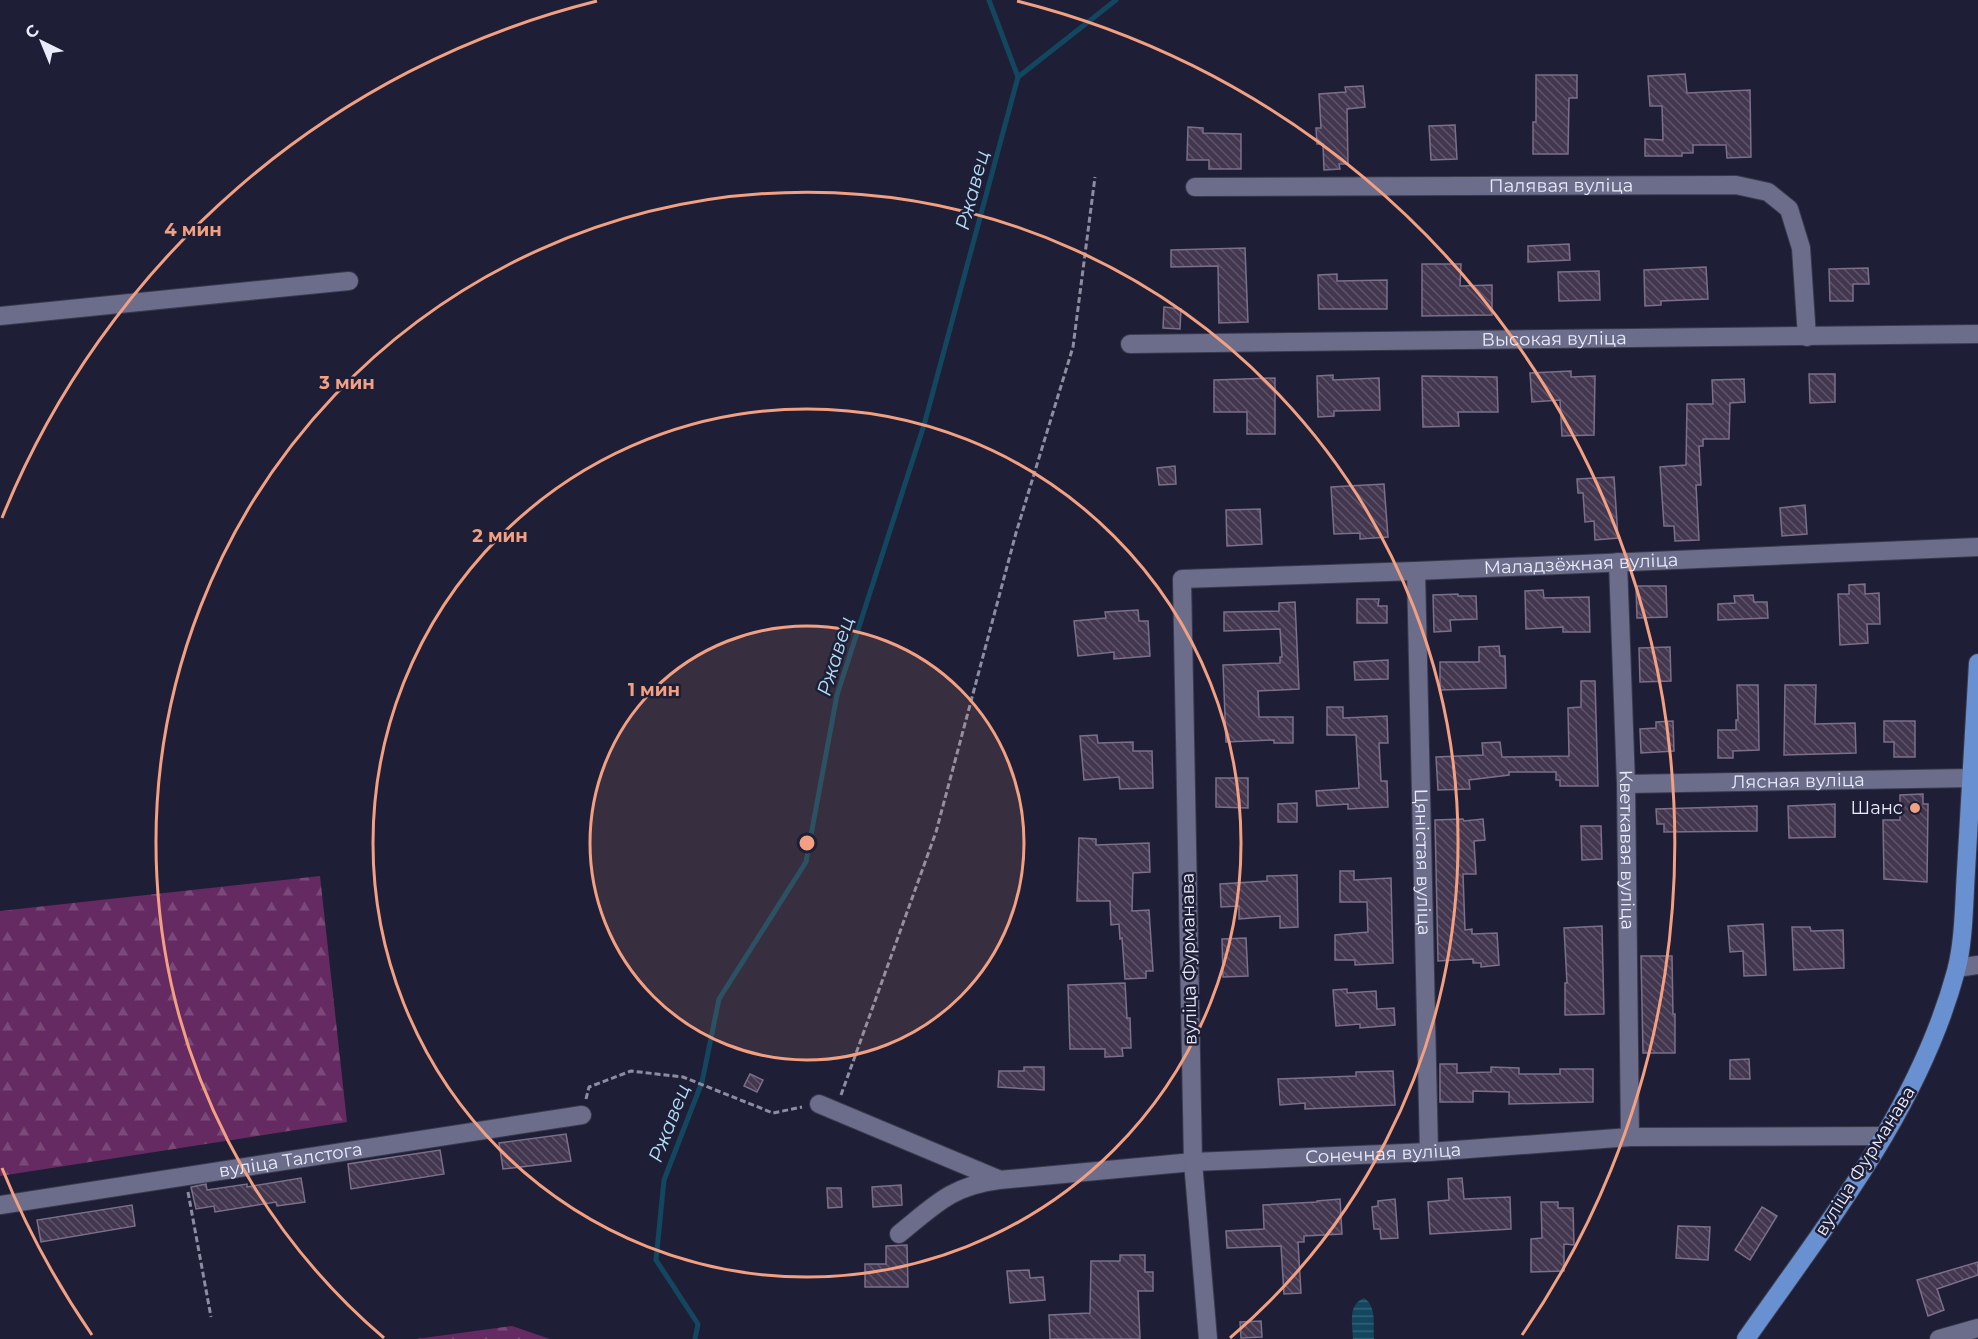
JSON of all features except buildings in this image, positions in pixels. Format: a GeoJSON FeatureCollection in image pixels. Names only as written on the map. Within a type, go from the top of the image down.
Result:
{"type":"FeatureCollection","features":[{"type":"Feature","properties":{"kind":"main road","name":"вуліца Фурманава"},"geometry":{"type":"LineString","coordinates":[[1746,1339],[1859,1177],[1911,1090],[1937,1032],[1957,969],[1963,915],[1974,765],[1978,663]]}},
{"type":"Feature","properties":{"kind":"street","name":"Палявая вуліца"},"geometry":{"type":"LineString","coordinates":[[1195,187],[1736,185],[1768,192],[1789,209],[1801,248],[1807,337]]}},
{"type":"Feature","properties":{"kind":"street"},"geometry":{"type":"LineString","coordinates":[[0,316],[349,281]]}},
{"type":"Feature","properties":{"kind":"street","name":"Высокая вуліца"},"geometry":{"type":"LineString","coordinates":[[1130,344],[1978,334]]}},
{"type":"Feature","properties":{"kind":"street","name":"Маладзёжная вуліца"},"geometry":{"type":"LineString","coordinates":[[1182,579],[1978,547]]}},
{"type":"Feature","properties":{"kind":"street","name":"Кветкавая вуліца"},"geometry":{"type":"LineString","coordinates":[[1618,562],[1626,784],[1630,1137]]}},
{"type":"Feature","properties":{"kind":"street","name":"Цяністая вуліца"},"geometry":{"type":"LineString","coordinates":[[1416,571],[1430,1152]]}},
{"type":"Feature","properties":{"kind":"street","name":"вуліца Фурманава"},"geometry":{"type":"LineString","coordinates":[[1182,579],[1193,1162],[1208,1339]]}},
{"type":"Feature","properties":{"kind":"street","name":"Лясная вуліца"},"geometry":{"type":"LineString","coordinates":[[1626,784],[1974,765]]}},
{"type":"Feature","properties":{"kind":"street"},"geometry":{"type":"LineString","coordinates":[[1957,969],[1978,964]]}},
{"type":"Feature","properties":{"kind":"street"},"geometry":{"type":"LineString","coordinates":[[827,1107],[999,1180]]}},
{"type":"Feature","properties":{"kind":"street","name":"вуліца Талстога"},"geometry":{"type":"LineString","coordinates":[[0,1205],[582,1115]]}},
{"type":"Feature","properties":{"kind":"street","name":"Сонечная вуліца"},"geometry":{"type":"LineString","coordinates":[[899,1234],[946,1196],[957,1190],[981,1182],[999,1180],[1193,1162],[1430,1152],[1630,1137],[1884,1136]]}},
{"type":"Feature","properties":{"kind":"street"},"geometry":{"type":"LineString","coordinates":[[1939,1339],[1978,1328]]}},
{"type":"Feature","properties":{"kind":"path"},"geometry":{"type":"LineString","coordinates":[[582,1115],[589,1087],[631,1071],[689,1079],[773,1113],[827,1107],[936,832],[1016,533],[1073,347],[1095,177]]}},
{"type":"Feature","properties":{"kind":"path"},"geometry":{"type":"LineString","coordinates":[[185,1177],[211,1317]]}},
{"type":"Feature","properties":{"kind":"green space"},"geometry":{"type":"Polygon","coordinates":[[[320,876],[347,1122],[0,1176],[0,911],[320,876]]]}},
{"type":"Feature","properties":{"kind":"green space"},"geometry":{"type":"Polygon","coordinates":[[[512,1326],[550,1339],[416,1339],[512,1326]]]}},
{"type":"Feature","properties":{"kind":"water"},"geometry":{"type":"Polygon","coordinates":[[[1364,1298],[1373,1311],[1374,1339],[1353,1339],[1353,1310],[1355,1305],[1364,1298]]]}},
{"type":"Feature","properties":{"kind":"waterway"},"geometry":{"type":"LineString","coordinates":[[989,0],[1018,77]]}},
{"type":"Feature","properties":{"kind":"waterway","name":"Ржавец"},"geometry":{"type":"LineString","coordinates":[[695,1339],[698,1324],[656,1260],[664,1180],[702,1082],[719,999],[806,862],[837,695],[924,425],[1018,77],[1116,0]]}},
{"type":"Feature","properties":{"kind":"place","name":"Шанс"},"geometry":{"type":"Point","coordinates":[1915,808]}}]}
